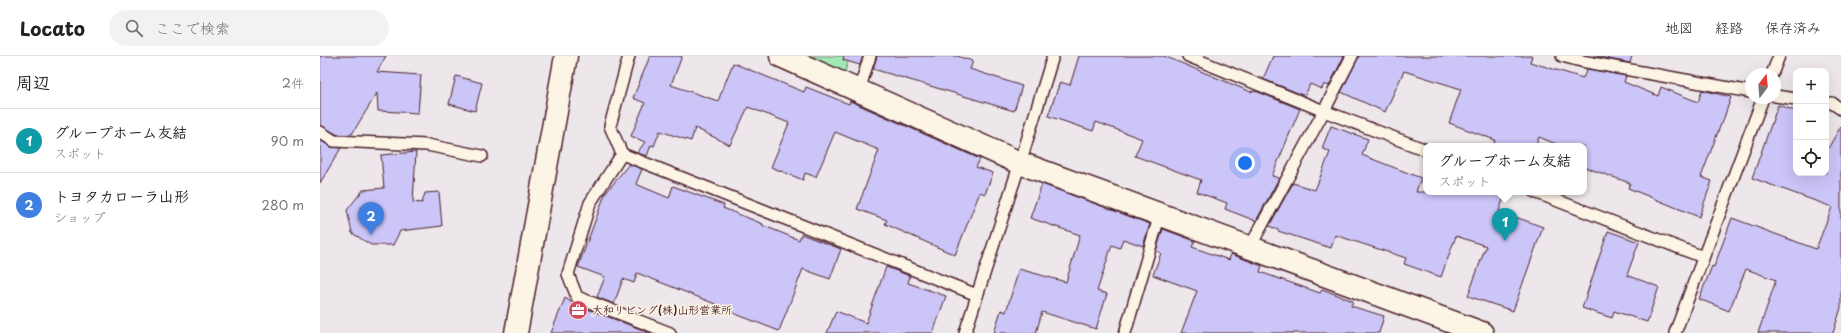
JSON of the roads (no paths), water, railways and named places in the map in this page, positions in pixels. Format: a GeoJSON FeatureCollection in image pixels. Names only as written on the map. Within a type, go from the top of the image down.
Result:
{"type":"FeatureCollection","features":[{"type":"Feature","properties":{"kind":"street"},"geometry":{"type":"LineString","coordinates":[[516,333],[566,56]]}},
{"type":"Feature","properties":{"kind":"street"},"geometry":{"type":"LineString","coordinates":[[781,56],[1020,163],[1482,333]]}},
{"type":"Feature","properties":{"kind":"lane"},"geometry":{"type":"LineString","coordinates":[[629,56],[610,126],[622,154],[977,295]]}},
{"type":"Feature","properties":{"kind":"lane"},"geometry":{"type":"LineString","coordinates":[[859,90],[870,56]]}},
{"type":"Feature","properties":{"kind":"lane"},"geometry":{"type":"LineString","coordinates":[[965,333],[1053,56]]}},
{"type":"Feature","properties":{"kind":"lane"},"geometry":{"type":"LineString","coordinates":[[1188,56],[1423,149]]}},
{"type":"Feature","properties":{"kind":"lane"},"geometry":{"type":"LineString","coordinates":[[1250,248],[1352,56]]}},
{"type":"Feature","properties":{"kind":"lane"},"geometry":{"type":"LineString","coordinates":[[1562,56],[1745,91]]}},
{"type":"Feature","properties":{"kind":"lane"},"geometry":{"type":"LineString","coordinates":[[1775,68],[1780,56]]}},
{"type":"Feature","properties":{"kind":"lane"},"geometry":{"type":"LineString","coordinates":[[1781,97],[1793,99]]}},
{"type":"Feature","properties":{"kind":"lane"},"geometry":{"type":"LineString","coordinates":[[1829,103],[1832,103],[1841,109]]}},
{"type":"Feature","properties":{"kind":"lane"},"geometry":{"type":"LineString","coordinates":[[1675,333],[1761,104]]}},
{"type":"Feature","properties":{"kind":"lane"},"geometry":{"type":"LineString","coordinates":[[320,132],[334,141],[427,145],[482,156]]}},
{"type":"Feature","properties":{"kind":"lane"},"geometry":{"type":"LineString","coordinates":[[622,154],[590,203],[568,274],[577,297],[670,333]]}},
{"type":"Feature","properties":{"kind":"lane"},"geometry":{"type":"LineString","coordinates":[[1543,195],[1703,257]]}},
{"type":"Feature","properties":{"kind":"lane"},"geometry":{"type":"LineString","coordinates":[[1125,333],[1160,214]]}},
{"type":"Feature","properties":{"kind":"place","name":"トヨタカローラ山形"},"geometry":{"type":"Point","coordinates":[371,235]}},
{"type":"Feature","properties":{"kind":"place","name":"グループホーム友結"},"geometry":{"type":"Point","coordinates":[1505,241]}},
{"type":"Feature","properties":{"kind":"place","name":"大和リビング(株)山形営業所"},"geometry":{"type":"Point","coordinates":[578,310]}}]}
